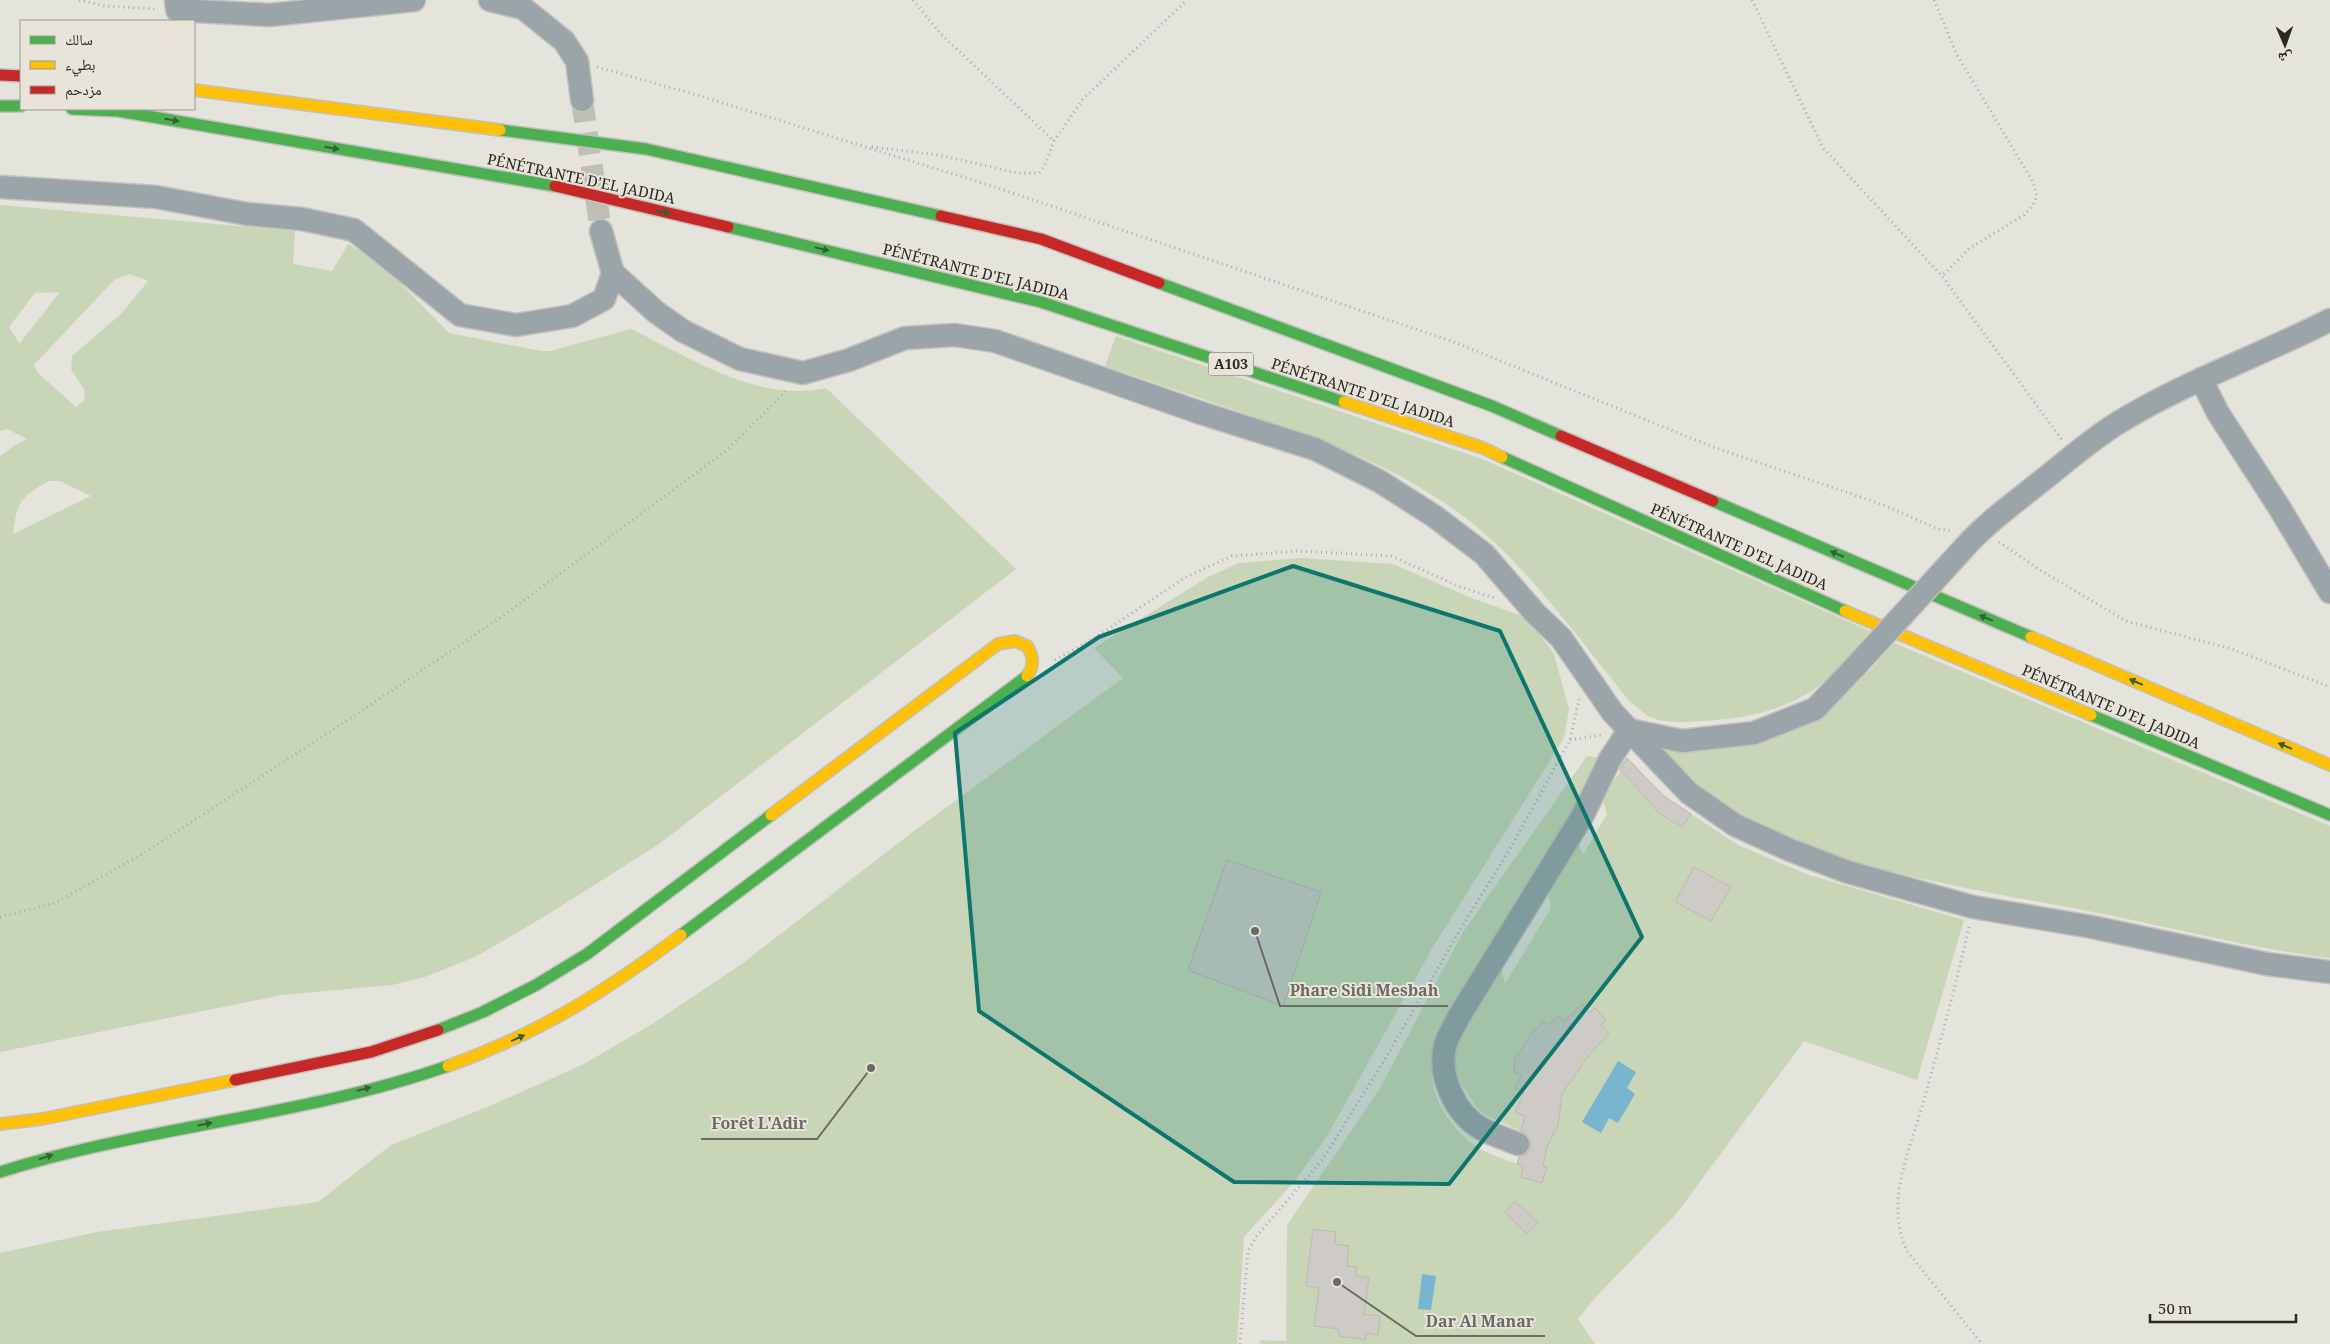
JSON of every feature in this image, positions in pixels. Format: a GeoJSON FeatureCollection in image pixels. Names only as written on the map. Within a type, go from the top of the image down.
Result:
{"type":"FeatureCollection","features":[{"type":"Feature","properties":{"kind":"main road"},"geometry":{"type":"LineString","coordinates":[[0,75],[20,76]]}},
{"type":"Feature","properties":{"kind":"main road","name":"PÉNÉTRANTE D'EL JADIDA"},"geometry":{"type":"LineString","coordinates":[[195,90],[646,150],[1041,239],[1492,406],[2330,765]]}},
{"type":"Feature","properties":{"kind":"main road"},"geometry":{"type":"LineString","coordinates":[[0,106],[20,106]]}},
{"type":"Feature","properties":{"kind":"main road","name":"PÉNÉTRANTE D'EL JADIDA"},"geometry":{"type":"LineString","coordinates":[[95,110],[118,111],[552,185],[1041,302],[1483,448],[1902,636],[2330,815]]}},
{"type":"Feature","properties":{"kind":"main road"},"geometry":{"type":"LineString","coordinates":[[0,1124],[52,1117],[371,1052],[428,1034],[483,1012],[536,985],[587,954],[998,644],[1013,640],[1018,641],[1027,646],[1032,655],[1033,665],[1029,675],[624,977],[580,1006],[533,1032],[485,1053],[378,1086],[322,1100],[56,1154],[0,1172]]}},
{"type":"Feature","properties":{"kind":"street"},"geometry":{"type":"LineString","coordinates":[[176,5],[270,15],[414,0]]}},
{"type":"Feature","properties":{"kind":"street"},"geometry":{"type":"LineString","coordinates":[[490,0],[523,8],[564,41],[577,62],[582,100]]}},
{"type":"Feature","properties":{"kind":"street"},"geometry":{"type":"LineString","coordinates":[[0,187],[156,197],[248,214],[302,219],[354,230],[460,315],[516,325],[572,316],[604,299],[613,273]]}},
{"type":"Feature","properties":{"kind":"street"},"geometry":{"type":"LineString","coordinates":[[601,231],[613,273],[656,312],[683,331],[740,359],[803,373],[849,360],[905,338],[956,335],[995,341],[1201,413],[1315,449],[1379,481],[1434,516],[1484,554],[1535,612],[1561,638],[1613,712],[1689,793],[1735,825],[1790,850],[1848,872],[1973,907],[2101,929],[2267,964],[2330,972]]}},
{"type":"Feature","properties":{"kind":"street"},"geometry":{"type":"LineString","coordinates":[[1629,730],[1682,740],[1754,733],[1815,709],[1970,541],[2098,436],[2122,420],[2202,379],[2330,320]]}},
{"type":"Feature","properties":{"kind":"street"},"geometry":{"type":"LineString","coordinates":[[2202,379],[2218,413],[2330,592]]}},
{"type":"Feature","properties":{"kind":"street"},"geometry":{"type":"LineString","coordinates":[[1518,1144],[1481,1128],[1465,1114],[1452,1097],[1445,1077],[1445,1045],[1458,1018],[1584,815],[1610,759],[1629,730]]}},
{"type":"Feature","properties":{"kind":"path"},"geometry":{"type":"LineString","coordinates":[[79,0],[105,6],[176,5]]}},
{"type":"Feature","properties":{"kind":"path"},"geometry":{"type":"LineString","coordinates":[[913,0],[941,34],[1054,141]]}},
{"type":"Feature","properties":{"kind":"path"},"geometry":{"type":"LineString","coordinates":[[864,146],[939,155],[1030,175],[1039,173],[1044,167],[1054,141],[1083,99],[1187,0]]}},
{"type":"Feature","properties":{"kind":"path"},"geometry":{"type":"LineString","coordinates":[[1752,0],[1823,148],[1942,276],[2074,456]]}},
{"type":"Feature","properties":{"kind":"path"},"geometry":{"type":"LineString","coordinates":[[1934,0],[1957,55],[2034,182],[2037,196],[2033,205],[2024,215],[1970,248],[1942,276]]}},
{"type":"Feature","properties":{"kind":"path"},"geometry":{"type":"LineString","coordinates":[[577,62],[697,94],[1000,189],[1454,342],[1713,447],[1881,504],[1970,541],[1994,538],[2048,575],[2126,621],[2232,649],[2330,687]]}},
{"type":"Feature","properties":{"kind":"path"},"geometry":{"type":"LineString","coordinates":[[0,917],[55,903],[139,856],[500,618],[726,451],[803,373]]}},
{"type":"Feature","properties":{"kind":"path"},"geometry":{"type":"LineString","coordinates":[[1029,675],[1098,636],[1184,578],[1232,556],[1298,550],[1391,556],[1458,586],[1501,601]]}},
{"type":"Feature","properties":{"kind":"path"},"geometry":{"type":"LineString","coordinates":[[1240,1344],[1248,1251],[1256,1237],[1323,1159],[1511,847],[1570,740],[1585,672]]}},
{"type":"Feature","properties":{"kind":"path"},"geometry":{"type":"LineString","coordinates":[[1973,907],[1954,992],[1905,1166],[1898,1198],[1898,1216],[1900,1237],[1907,1251],[1982,1344]]}},
{"type":"Feature","properties":{"kind":"highlighted area"},"geometry":{"type":"Polygon","coordinates":[[[1293,566],[1500,631],[1642,937],[1449,1184],[1234,1182],[979,1011],[955,733],[1099,637],[1293,566]]]}},
{"type":"Feature","properties":{"kind":"green space"},"geometry":{"type":"Polygon","coordinates":[[[0,205],[295,231],[293,264],[332,271],[348,244],[364,253],[400,283],[449,333],[541,351],[550,351],[631,329],[701,364],[750,384],[775,389],[801,391],[826,388],[1016,569],[659,844],[547,915],[477,956],[425,977],[392,985],[282,995],[0,1052],[0,456],[27,439],[7,429],[0,431],[0,205]],[[130,274],[114,280],[34,365],[38,373],[76,407],[84,401],[85,391],[71,369],[72,356],[122,313],[148,281],[130,274]],[[60,292],[35,293],[9,327],[19,343],[20,343],[60,292]],[[49,481],[26,496],[19,507],[13,534],[91,496],[60,481],[49,481]]]}},
{"type":"Feature","properties":{"kind":"green space"},"geometry":{"type":"Polygon","coordinates":[[[1116,336],[1482,459],[1870,631],[1833,675],[1813,690],[1783,706],[1751,715],[1718,720],[1675,722],[1654,719],[1630,702],[1523,571],[1504,551],[1457,511],[1429,492],[1399,476],[1337,447],[1273,423],[1105,366],[1116,336]]]}},
{"type":"Feature","properties":{"kind":"green space"},"geometry":{"type":"Polygon","coordinates":[[[1301,558],[1393,564],[1469,597],[1522,616],[1535,628],[1554,654],[1569,709],[1564,738],[1433,947],[1326,1138],[1294,1182],[1244,1237],[1237,1344],[0,1344],[0,1253],[97,1232],[318,1202],[391,1145],[490,1106],[584,1064],[652,1024],[743,963],[910,834],[1123,678],[1094,648],[1208,577],[1239,563],[1301,558]]]}},
{"type":"Feature","properties":{"kind":"green space"},"geometry":{"type":"Polygon","coordinates":[[[1894,643],[2330,826],[2330,958],[2244,944],[2103,914],[1964,888],[1917,878],[1827,852],[1783,835],[1710,799],[1683,778],[1660,748],[1807,722],[1835,705],[1894,643]]]}},
{"type":"Feature","properties":{"kind":"green space"},"geometry":{"type":"Polygon","coordinates":[[[1587,756],[1602,758],[1585,800],[1435,1050],[1432,1074],[1437,1099],[1457,1130],[1484,1151],[1517,1164],[1521,1150],[1516,1149],[1521,1131],[1487,1116],[1476,1107],[1457,1078],[1454,1064],[1455,1043],[1501,966],[1505,984],[1551,908],[1547,889],[1578,840],[1583,855],[1607,814],[1601,794],[1620,773],[1619,761],[1631,762],[1640,771],[1631,781],[1660,814],[1681,827],[1691,814],[1738,845],[1809,875],[1964,920],[1917,1080],[1804,1041],[1677,1213],[1594,1299],[1578,1319],[1595,1344],[1261,1344],[1259,1340],[1286,1341],[1287,1225],[1379,1090],[1463,932],[1587,756]]]}},
{"type":"Feature","properties":{"kind":"water"},"geometry":{"type":"Polygon","coordinates":[[[1618,1061],[1636,1072],[1627,1088],[1635,1094],[1618,1123],[1609,1118],[1601,1133],[1582,1122],[1618,1061]]]}},
{"type":"Feature","properties":{"kind":"water"},"geometry":{"type":"Polygon","coordinates":[[[1422,1274],[1436,1276],[1431,1310],[1418,1309],[1422,1274]]]}},
{"type":"Feature","properties":{"kind":"building"},"geometry":{"type":"Polygon","coordinates":[[[1627,758],[1664,796],[1691,814],[1682,827],[1660,814],[1620,769],[1627,758]]]}},
{"type":"Feature","properties":{"kind":"building"},"geometry":{"type":"Polygon","coordinates":[[[1227,860],[1321,892],[1283,1006],[1188,970],[1227,860]]]}},
{"type":"Feature","properties":{"kind":"building"},"geometry":{"type":"Polygon","coordinates":[[[1694,867],[1731,887],[1711,921],[1675,902],[1694,867]]]}},
{"type":"Feature","properties":{"kind":"building"},"geometry":{"type":"Polygon","coordinates":[[[1582,1004],[1589,1013],[1595,1008],[1606,1020],[1601,1025],[1609,1034],[1589,1055],[1562,1094],[1558,1125],[1547,1147],[1543,1166],[1547,1167],[1542,1183],[1521,1177],[1523,1166],[1517,1164],[1519,1157],[1526,1155],[1531,1143],[1528,1136],[1521,1131],[1525,1116],[1515,1113],[1524,1092],[1515,1088],[1521,1075],[1514,1072],[1515,1059],[1531,1034],[1544,1021],[1549,1025],[1558,1016],[1564,1021],[1582,1004]]]}},
{"type":"Feature","properties":{"kind":"building"},"geometry":{"type":"Polygon","coordinates":[[[1515,1201],[1538,1223],[1527,1234],[1505,1212],[1515,1201]]]}},
{"type":"Feature","properties":{"kind":"building"},"geometry":{"type":"Polygon","coordinates":[[[1313,1229],[1336,1232],[1335,1244],[1349,1246],[1347,1266],[1357,1267],[1356,1276],[1369,1278],[1364,1314],[1380,1316],[1378,1335],[1366,1333],[1365,1340],[1339,1336],[1339,1329],[1314,1326],[1319,1288],[1306,1286],[1313,1229]]]}},
{"type":"Feature","properties":{"kind":"tunnel"},"geometry":{"type":"LineString","coordinates":[[582,100],[601,231]]}},
{"type":"Feature","properties":{"kind":"traffic: fast"},"geometry":{"type":"LineString","coordinates":[[0,106],[20,106]]}},
{"type":"Feature","properties":{"kind":"traffic: fast"},"geometry":{"type":"LineString","coordinates":[[95,110],[118,111],[555,186]]}},
{"type":"Feature","properties":{"kind":"traffic: fast"},"geometry":{"type":"LineString","coordinates":[[500,130],[646,149],[941,216]]}},
{"type":"Feature","properties":{"kind":"traffic: fast"},"geometry":{"type":"LineString","coordinates":[[728,227],[1041,302],[1344,402]]}},
{"type":"Feature","properties":{"kind":"traffic: fast"},"geometry":{"type":"LineString","coordinates":[[1159,283],[1492,406],[1561,436]]}},
{"type":"Feature","properties":{"kind":"traffic: fast"},"geometry":{"type":"LineString","coordinates":[[1502,457],[1845,611]]}},
{"type":"Feature","properties":{"kind":"traffic: fast"},"geometry":{"type":"LineString","coordinates":[[1713,501],[2031,637]]}},
{"type":"Feature","properties":{"kind":"traffic: fast"},"geometry":{"type":"LineString","coordinates":[[681,935],[1027,676]]}},
{"type":"Feature","properties":{"kind":"traffic: fast"},"geometry":{"type":"LineString","coordinates":[[2091,715],[2330,815]]}},
{"type":"Feature","properties":{"kind":"traffic: fast"},"geometry":{"type":"LineString","coordinates":[[438,1030],[483,1012],[536,985],[587,954],[771,815]]}},
{"type":"Feature","properties":{"kind":"traffic: fast"},"geometry":{"type":"LineString","coordinates":[[0,1172],[55,1156],[111,1143],[337,1098],[448,1066]]}},
{"type":"Feature","properties":{"kind":"traffic: slow"},"geometry":{"type":"LineString","coordinates":[[195,90],[500,130]]}},
{"type":"Feature","properties":{"kind":"traffic: slow"},"geometry":{"type":"LineString","coordinates":[[1344,402],[1483,448],[1502,457]]}},
{"type":"Feature","properties":{"kind":"traffic: slow"},"geometry":{"type":"LineString","coordinates":[[1845,611],[2091,715]]}},
{"type":"Feature","properties":{"kind":"traffic: slow"},"geometry":{"type":"LineString","coordinates":[[2031,637],[2330,765]]}},
{"type":"Feature","properties":{"kind":"traffic: slow"},"geometry":{"type":"LineString","coordinates":[[771,815],[998,644],[1015,641],[1027,646],[1032,661],[1031,669],[1027,676]]}},
{"type":"Feature","properties":{"kind":"traffic: slow"},"geometry":{"type":"LineString","coordinates":[[448,1066],[512,1040],[570,1010],[625,975],[681,935]]}},
{"type":"Feature","properties":{"kind":"traffic: slow"},"geometry":{"type":"LineString","coordinates":[[0,1124],[42,1119],[235,1080]]}},
{"type":"Feature","properties":{"kind":"traffic: jam"},"geometry":{"type":"LineString","coordinates":[[0,75],[20,76]]}},
{"type":"Feature","properties":{"kind":"traffic: jam"},"geometry":{"type":"LineString","coordinates":[[555,186],[728,227]]}},
{"type":"Feature","properties":{"kind":"traffic: jam"},"geometry":{"type":"LineString","coordinates":[[941,216],[1041,239],[1159,283]]}},
{"type":"Feature","properties":{"kind":"traffic: jam"},"geometry":{"type":"LineString","coordinates":[[1561,436],[1713,501]]}},
{"type":"Feature","properties":{"kind":"traffic: jam"},"geometry":{"type":"LineString","coordinates":[[235,1080],[371,1052],[438,1030]]}},
{"type":"Feature","properties":{"kind":"place","name":"Phare Sidi Mesbah"},"geometry":{"type":"Point","coordinates":[1255,931]}},
{"type":"Feature","properties":{"kind":"place","name":"Forêt L'Adir"},"geometry":{"type":"Point","coordinates":[871,1068]}},
{"type":"Feature","properties":{"kind":"place","name":"Dar Al Manar"},"geometry":{"type":"Point","coordinates":[1337,1282]}}]}
